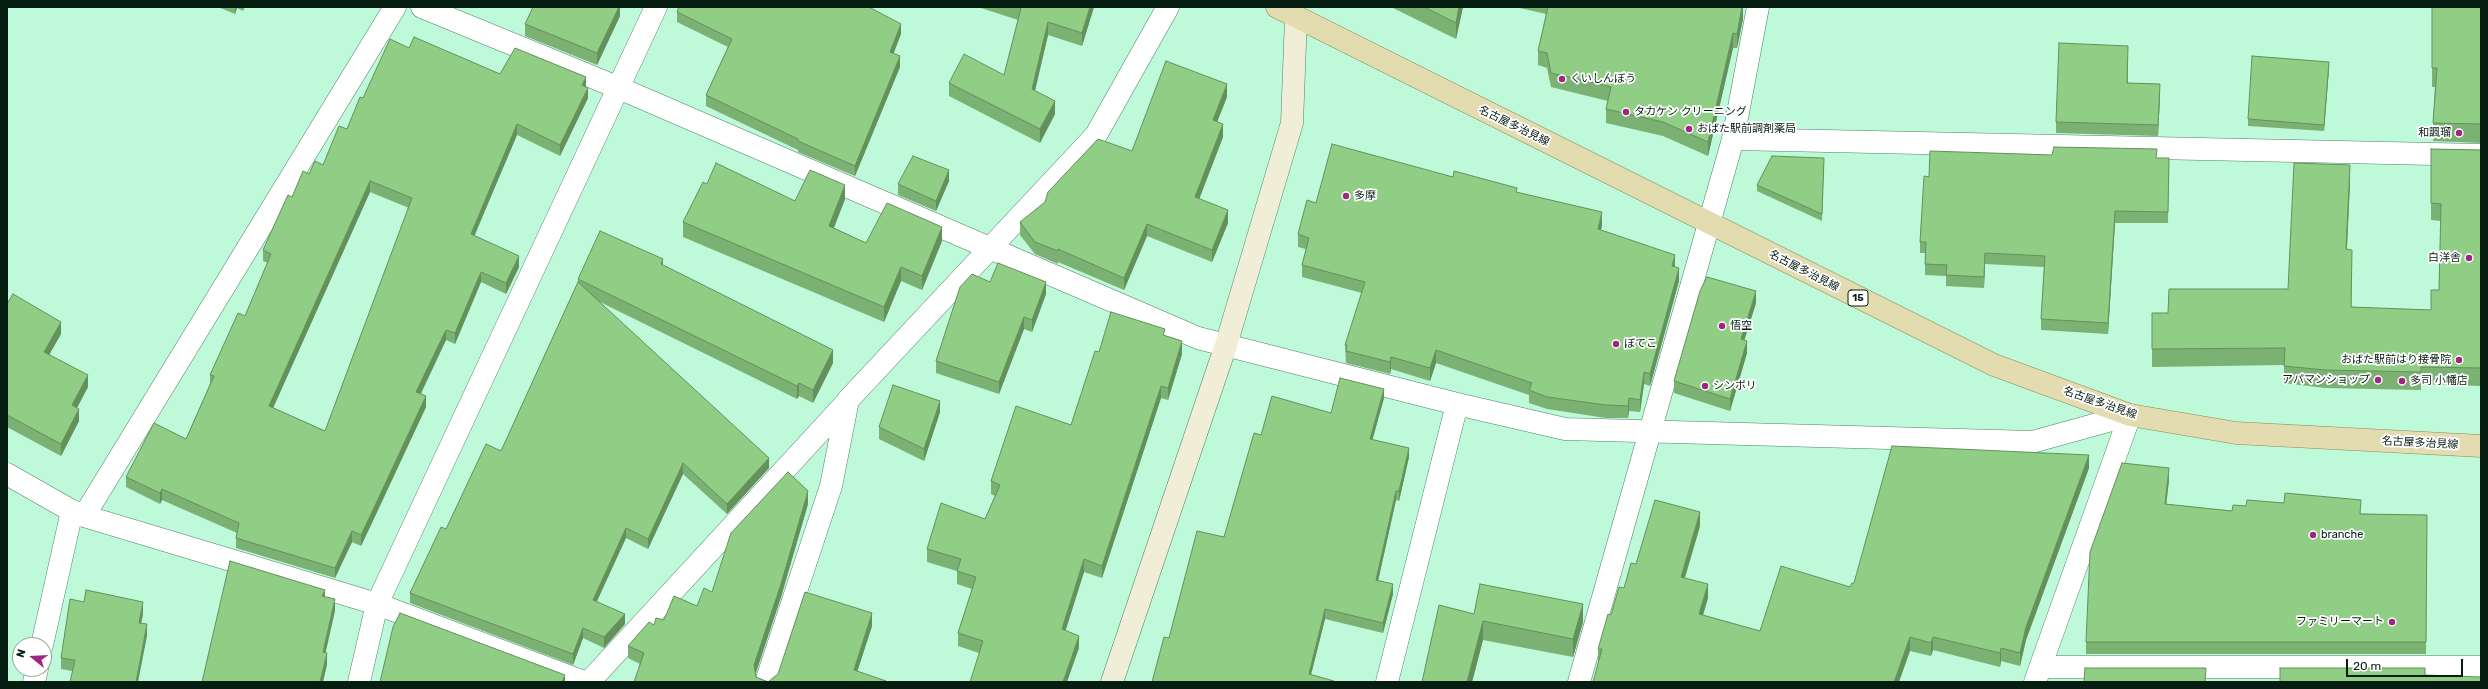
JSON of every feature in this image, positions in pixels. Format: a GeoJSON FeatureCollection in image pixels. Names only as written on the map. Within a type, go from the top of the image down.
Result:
{"type":"FeatureCollection","features":[{"type":"Feature","properties":{"kind":"main road","name":"名古屋多治見線"},"geometry":{"type":"LineString","coordinates":[[1277,7],[1296,12],[1708,223],[1994,365],[2130,415],[2236,433],[2481,446]]}},
{"type":"Feature","properties":{"kind":"street"},"geometry":{"type":"LineString","coordinates":[[44,637],[78,514],[395,7]]}},
{"type":"Feature","properties":{"kind":"street"},"geometry":{"type":"LineString","coordinates":[[422,7],[619,88],[1198,338],[1457,404],[1565,429],[2032,442],[2130,415]]}},
{"type":"Feature","properties":{"kind":"street"},"geometry":{"type":"LineString","coordinates":[[359,682],[377,604],[656,7]]}},
{"type":"Feature","properties":{"kind":"street"},"geometry":{"type":"LineString","coordinates":[[589,682],[848,400],[1096,135],[1168,7]]}},
{"type":"Feature","properties":{"kind":"street"},"geometry":{"type":"LineString","coordinates":[[1579,682],[1648,432],[1733,139],[1758,7]]}},
{"type":"Feature","properties":{"kind":"street"},"geometry":{"type":"LineString","coordinates":[[1112,682],[1226,345],[1292,124],[1296,12]]}},
{"type":"Feature","properties":{"kind":"street"},"geometry":{"type":"LineString","coordinates":[[1733,139],[2481,155]]}},
{"type":"Feature","properties":{"kind":"street"},"geometry":{"type":"LineString","coordinates":[[766,682],[831,486],[848,400]]}},
{"type":"Feature","properties":{"kind":"street"},"geometry":{"type":"LineString","coordinates":[[1387,682],[1457,404]]}},
{"type":"Feature","properties":{"kind":"street"},"geometry":{"type":"LineString","coordinates":[[2130,415],[2038,674],[2481,667]]}},
{"type":"Feature","properties":{"kind":"street"},"geometry":{"type":"LineString","coordinates":[[7,474],[78,514],[377,604],[584,682]]}},
{"type":"Feature","properties":{"kind":"building"},"geometry":{"type":"Polygon","coordinates":[[[533,7],[619,7],[597,53],[525,24],[533,7]]]}},
{"type":"Feature","properties":{"kind":"building"},"geometry":{"type":"Polygon","coordinates":[[[679,7],[869,7],[901,24],[890,52],[900,56],[855,166],[798,141],[798,139],[706,95],[732,39],[677,12],[679,7]]]}},
{"type":"Feature","properties":{"kind":"building"},"geometry":{"type":"Polygon","coordinates":[[[1019,7],[1090,7],[1082,33],[1048,22],[1032,89],[1055,101],[1040,129],[949,83],[964,54],[1004,75],[1021,8],[1019,7]]]}},
{"type":"Feature","properties":{"kind":"building"},"geometry":{"type":"Polygon","coordinates":[[[1424,7],[1459,7],[1456,23],[1424,7]]]}},
{"type":"Feature","properties":{"kind":"building"},"geometry":{"type":"Polygon","coordinates":[[[1548,7],[1742,7],[1737,34],[1733,33],[1708,142],[1663,122],[1606,109],[1611,87],[1551,73],[1547,53],[1538,51],[1548,7]]]}},
{"type":"Feature","properties":{"kind":"building"},"geometry":{"type":"Polygon","coordinates":[[[2432,7],[2481,7],[2481,124],[2433,123],[2437,68],[2432,68],[2432,7]]]}},
{"type":"Feature","properties":{"kind":"building"},"geometry":{"type":"Polygon","coordinates":[[[414,37],[500,74],[515,48],[586,77],[582,85],[588,88],[560,145],[517,124],[471,234],[519,256],[506,283],[481,272],[455,333],[446,330],[416,392],[426,396],[373,510],[361,535],[352,531],[335,568],[236,538],[239,523],[162,489],[160,493],[126,477],[154,423],[186,439],[214,376],[210,375],[238,313],[245,316],[271,254],[263,250],[288,195],[292,197],[303,171],[309,174],[315,161],[323,165],[339,126],[347,129],[360,97],[363,98],[390,39],[409,48],[414,37]],[[370,181],[269,406],[325,431],[412,198],[370,181]]]}},
{"type":"Feature","properties":{"kind":"building"},"geometry":{"type":"Polygon","coordinates":[[[2059,43],[2128,46],[2127,83],[2160,84],[2158,125],[2056,122],[2059,43]]]}},
{"type":"Feature","properties":{"kind":"building"},"geometry":{"type":"Polygon","coordinates":[[[2252,56],[2329,62],[2324,125],[2248,119],[2252,56]]]}},
{"type":"Feature","properties":{"kind":"building"},"geometry":{"type":"Polygon","coordinates":[[[1166,61],[1227,84],[1213,120],[1223,124],[1195,197],[1228,210],[1212,250],[1147,224],[1124,278],[1058,249],[1058,251],[1035,242],[1020,222],[1045,202],[1048,192],[1098,139],[1132,151],[1166,61]]]}},
{"type":"Feature","properties":{"kind":"building"},"geometry":{"type":"Polygon","coordinates":[[[1332,144],[1453,177],[1454,171],[1517,188],[1516,192],[1602,212],[1598,229],[1675,255],[1672,266],[1679,268],[1650,374],[1644,372],[1640,400],[1629,398],[1628,406],[1606,405],[1547,397],[1529,390],[1532,383],[1436,350],[1430,368],[1391,357],[1390,362],[1346,351],[1347,345],[1345,345],[1365,282],[1302,265],[1309,238],[1298,234],[1307,200],[1316,203],[1332,144]]]}},
{"type":"Feature","properties":{"kind":"building"},"geometry":{"type":"Polygon","coordinates":[[[2054,147],[2157,149],[2156,158],[2169,158],[2168,212],[2115,211],[2108,323],[2041,319],[2045,256],[1985,253],[1984,277],[1946,275],[1947,265],[1925,264],[1926,242],[1920,242],[1924,176],[1929,177],[1930,151],[2052,155],[2054,147]]]}},
{"type":"Feature","properties":{"kind":"building"},"geometry":{"type":"Polygon","coordinates":[[[2431,149],[2481,150],[2481,368],[2421,367],[2421,372],[2325,370],[2284,366],[2285,348],[2152,349],[2152,313],[2168,313],[2169,289],[2288,289],[2294,163],[2350,165],[2346,249],[2352,250],[2351,307],[2431,310],[2431,290],[2439,290],[2441,204],[2431,203],[2431,149]]]}},
{"type":"Feature","properties":{"kind":"building"},"geometry":{"type":"Polygon","coordinates":[[[913,156],[949,170],[936,201],[898,184],[913,156]]]}},
{"type":"Feature","properties":{"kind":"building"},"geometry":{"type":"Polygon","coordinates":[[[1772,156],[1824,158],[1822,214],[1757,185],[1772,156]]]}},
{"type":"Feature","properties":{"kind":"building"},"geometry":{"type":"Polygon","coordinates":[[[716,163],[795,201],[810,170],[845,185],[829,226],[866,243],[887,203],[942,227],[922,276],[901,267],[884,307],[683,222],[703,182],[707,184],[716,163]]]}},
{"type":"Feature","properties":{"kind":"building"},"geometry":{"type":"Polygon","coordinates":[[[600,231],[663,259],[661,264],[833,350],[813,390],[799,383],[797,386],[578,279],[600,231]]]}},
{"type":"Feature","properties":{"kind":"building"},"geometry":{"type":"Polygon","coordinates":[[[998,263],[1046,282],[1032,320],[1024,317],[999,382],[936,361],[960,287],[972,274],[990,282],[998,263]]]}},
{"type":"Feature","properties":{"kind":"building"},"geometry":{"type":"Polygon","coordinates":[[[1707,277],[1756,291],[1741,339],[1747,341],[1730,399],[1674,381],[1700,291],[1707,277]]]}},
{"type":"Feature","properties":{"kind":"building"},"geometry":{"type":"Polygon","coordinates":[[[578,282],[769,458],[727,504],[683,463],[648,539],[626,528],[593,600],[625,614],[604,637],[583,628],[573,654],[410,593],[441,527],[446,529],[486,444],[501,451],[578,282]]]}},
{"type":"Feature","properties":{"kind":"building"},"geometry":{"type":"Polygon","coordinates":[[[13,294],[61,322],[44,352],[88,375],[72,405],[79,409],[61,444],[7,415],[7,304],[13,294]]]}},
{"type":"Feature","properties":{"kind":"building"},"geometry":{"type":"Polygon","coordinates":[[[1111,312],[1165,329],[1163,335],[1182,341],[1168,388],[1161,386],[1102,566],[1084,559],[1062,629],[1079,636],[1063,682],[970,682],[983,641],[958,633],[976,577],[957,571],[961,559],[927,549],[941,503],[985,519],[1000,485],[991,481],[1016,406],[1071,425],[1095,351],[1099,352],[1111,312]]]}},
{"type":"Feature","properties":{"kind":"building"},"geometry":{"type":"Polygon","coordinates":[[[1340,378],[1384,389],[1370,439],[1409,448],[1399,491],[1396,491],[1376,580],[1393,584],[1383,623],[1325,609],[1309,674],[1334,682],[1152,682],[1164,637],[1169,638],[1197,531],[1224,537],[1254,433],[1261,435],[1272,396],[1331,413],[1340,378]]]}},
{"type":"Feature","properties":{"kind":"building"},"geometry":{"type":"Polygon","coordinates":[[[893,385],[940,401],[924,449],[879,427],[893,385]]]}},
{"type":"Feature","properties":{"kind":"building"},"geometry":{"type":"Polygon","coordinates":[[[1892,446],[2089,455],[2026,627],[2020,653],[2001,648],[2000,653],[1933,637],[1931,643],[1910,637],[1894,682],[1593,682],[1602,649],[1598,649],[1608,614],[1611,615],[1619,587],[1624,588],[1631,563],[1636,564],[1655,500],[1700,512],[1681,577],[1708,584],[1699,614],[1760,631],[1781,566],[1850,587],[1852,583],[1854,583],[1892,446]]]}},
{"type":"Feature","properties":{"kind":"building"},"geometry":{"type":"Polygon","coordinates":[[[2122,463],[2169,468],[2165,504],[2232,511],[2233,505],[2246,506],[2247,500],[2284,503],[2285,493],[2361,500],[2360,514],[2427,515],[2426,642],[2086,642],[2090,552],[2122,463]]]}},
{"type":"Feature","properties":{"kind":"building"},"geometry":{"type":"Polygon","coordinates":[[[788,472],[808,491],[781,584],[754,665],[756,677],[768,682],[634,682],[644,653],[628,646],[649,622],[654,625],[656,618],[664,620],[674,596],[697,606],[704,588],[712,592],[731,533],[788,472]]]}},
{"type":"Feature","properties":{"kind":"building"},"geometry":{"type":"Polygon","coordinates":[[[230,561],[325,590],[322,596],[335,599],[323,652],[327,653],[320,682],[202,682],[230,561]]]}},
{"type":"Feature","properties":{"kind":"building"},"geometry":{"type":"Polygon","coordinates":[[[1480,584],[1583,604],[1573,639],[1483,621],[1467,682],[1422,682],[1439,605],[1474,614],[1480,584]]]}},
{"type":"Feature","properties":{"kind":"building"},"geometry":{"type":"Polygon","coordinates":[[[86,590],[143,602],[139,623],[147,624],[136,682],[70,682],[75,660],[61,658],[70,599],[84,602],[86,590]]]}},
{"type":"Feature","properties":{"kind":"building"},"geometry":{"type":"Polygon","coordinates":[[[805,592],[872,613],[854,670],[886,682],[768,682],[778,674],[805,592]]]}},
{"type":"Feature","properties":{"kind":"building"},"geometry":{"type":"Polygon","coordinates":[[[400,613],[565,675],[562,682],[380,682],[393,627],[400,613]]]}},
{"type":"Feature","properties":{"kind":"building"},"geometry":{"type":"Polygon","coordinates":[[[2085,668],[2206,668],[2205,682],[2084,682],[2085,668]]]}},
{"type":"Feature","properties":{"kind":"building"},"geometry":{"type":"Polygon","coordinates":[[[2280,668],[2425,668],[2425,675],[2481,677],[2481,682],[2280,682],[2280,668]]]}},
{"type":"Feature","properties":{"kind":"place","name":"くいしんぼう"},"geometry":{"type":"Point","coordinates":[1562,79]}},
{"type":"Feature","properties":{"kind":"place","name":"タカケン クリーニング"},"geometry":{"type":"Point","coordinates":[1626,112]}},
{"type":"Feature","properties":{"kind":"place","name":"おばた駅前調剤薬局"},"geometry":{"type":"Point","coordinates":[1689,129]}},
{"type":"Feature","properties":{"kind":"place","name":"和諷瑠"},"geometry":{"type":"Point","coordinates":[2459,133]}},
{"type":"Feature","properties":{"kind":"place","name":"多摩"},"geometry":{"type":"Point","coordinates":[1346,196]}},
{"type":"Feature","properties":{"kind":"place","name":"白洋舎"},"geometry":{"type":"Point","coordinates":[2469,258]}},
{"type":"Feature","properties":{"kind":"place","name":"悟空"},"geometry":{"type":"Point","coordinates":[1722,326]}},
{"type":"Feature","properties":{"kind":"place","name":"ぼてこ"},"geometry":{"type":"Point","coordinates":[1616,344]}},
{"type":"Feature","properties":{"kind":"place","name":"おばた駅前はり接骨院"},"geometry":{"type":"Point","coordinates":[2459,360]}},
{"type":"Feature","properties":{"kind":"place","name":"アパマンショップ"},"geometry":{"type":"Point","coordinates":[2378,380]}},
{"type":"Feature","properties":{"kind":"place","name":"多司 小幡店"},"geometry":{"type":"Point","coordinates":[2402,381]}},
{"type":"Feature","properties":{"kind":"place","name":"シンボリ"},"geometry":{"type":"Point","coordinates":[1705,386]}},
{"type":"Feature","properties":{"kind":"place","name":"branche"},"geometry":{"type":"Point","coordinates":[2313,535]}},
{"type":"Feature","properties":{"kind":"place","name":"ファミリーマート"},"geometry":{"type":"Point","coordinates":[2392,622]}}]}
